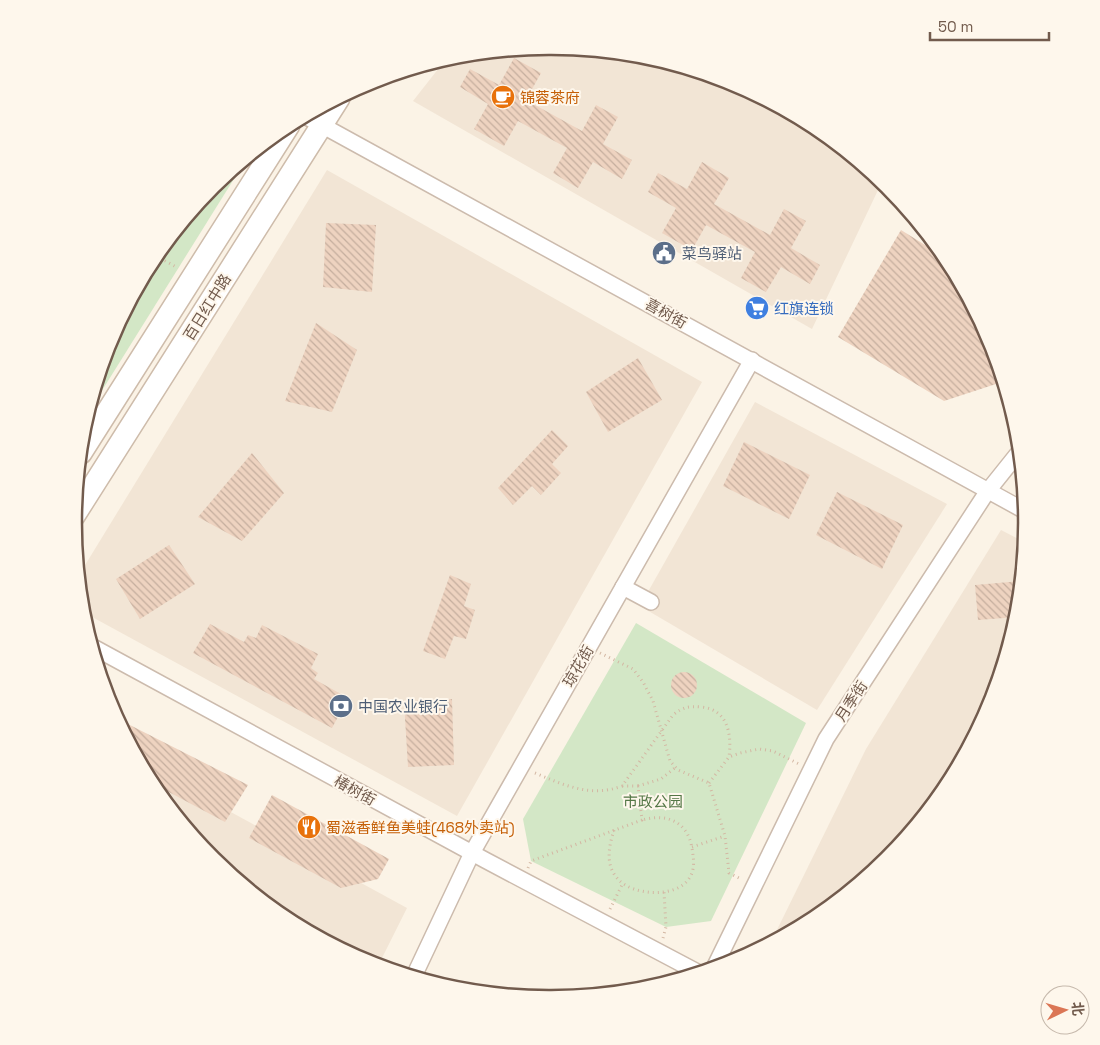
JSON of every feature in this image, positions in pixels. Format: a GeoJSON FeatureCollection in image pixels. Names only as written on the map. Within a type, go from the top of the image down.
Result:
{"type":"FeatureCollection","features":[{"type":"Feature","properties":{"kind":"street","name":"喜树街"},"geometry":{"type":"LineString","coordinates":[[314,120],[1017,507]]}},
{"type":"Feature","properties":{"kind":"street","name":"百日红中路"},"geometry":{"type":"LineString","coordinates":[[83,500],[314,120]]}},
{"type":"Feature","properties":{"kind":"street","name":"百日红中路"},"geometry":{"type":"LineString","coordinates":[[90,439],[277,144]]}},
{"type":"Feature","properties":{"kind":"street","name":"琼花街"},"geometry":{"type":"LineString","coordinates":[[417,970],[472,853],[752,360]]}},
{"type":"Feature","properties":{"kind":"street","name":"月季街"},"geometry":{"type":"LineString","coordinates":[[719,958],[826,739],[988,492],[1014,459]]}},
{"type":"Feature","properties":{"kind":"street"},"geometry":{"type":"LineString","coordinates":[[623,587],[651,602]]}},
{"type":"Feature","properties":{"kind":"street","name":"椿树街"},"geometry":{"type":"LineString","coordinates":[[101,652],[522,880],[690,968]]}},
{"type":"Feature","properties":{"kind":"path"},"geometry":{"type":"LineString","coordinates":[[163,260],[178,268]]}},
{"type":"Feature","properties":{"kind":"path"},"geometry":{"type":"LineString","coordinates":[[588,648],[633,669],[653,701],[670,761],[678,770],[709,783]]}},
{"type":"Feature","properties":{"kind":"path"},"geometry":{"type":"LineString","coordinates":[[622,786],[670,720],[682,708],[691,706],[716,711],[724,718],[730,730],[729,757],[709,783]]}},
{"type":"Feature","properties":{"kind":"path"},"geometry":{"type":"LineString","coordinates":[[729,757],[759,749],[773,751],[811,770]]}},
{"type":"Feature","properties":{"kind":"path"},"geometry":{"type":"LineString","coordinates":[[521,766],[577,789],[608,791],[622,786],[638,786],[661,779],[676,767]]}},
{"type":"Feature","properties":{"kind":"path"},"geometry":{"type":"LineString","coordinates":[[709,783],[725,836],[729,873],[754,886]]}},
{"type":"Feature","properties":{"kind":"path"},"geometry":{"type":"LineString","coordinates":[[638,786],[642,820]]}},
{"type":"Feature","properties":{"kind":"path"},"geometry":{"type":"LineString","coordinates":[[522,880],[531,861],[614,830],[642,820],[664,817],[678,823],[685,830],[692,847],[693,868],[690,878],[681,886],[664,892],[635,889],[623,883],[617,878],[609,857],[614,830]]}},
{"type":"Feature","properties":{"kind":"path"},"geometry":{"type":"LineString","coordinates":[[692,847],[725,836]]}},
{"type":"Feature","properties":{"kind":"path"},"geometry":{"type":"LineString","coordinates":[[603,922],[623,883]]}},
{"type":"Feature","properties":{"kind":"path"},"geometry":{"type":"LineString","coordinates":[[659,952],[666,928],[664,892]]}},
{"type":"Feature","properties":{"kind":"shaded area"},"geometry":{"type":"Polygon","coordinates":[[[519,56],[581,56],[641,64],[700,80],[757,103],[810,134],[835,152],[878,190],[812,329],[413,101],[438,69],[489,59],[519,56]]]}},
{"type":"Feature","properties":{"kind":"shaded area"},"geometry":{"type":"Polygon","coordinates":[[[327,170],[702,382],[457,816],[92,617],[85,566],[327,170]]]}},
{"type":"Feature","properties":{"kind":"shaded area"},"geometry":{"type":"Polygon","coordinates":[[[755,402],[947,504],[817,710],[640,606],[755,402]]]}},
{"type":"Feature","properties":{"kind":"shaded area"},"geometry":{"type":"Polygon","coordinates":[[[1001,530],[1017,538],[1014,584],[1002,643],[982,701],[955,756],[921,807],[881,853],[835,893],[776,931],[866,749],[1001,530]]]}},
{"type":"Feature","properties":{"kind":"shaded area"},"geometry":{"type":"Polygon","coordinates":[[[154,770],[407,908],[382,958],[343,942],[290,911],[242,874],[199,831],[179,807],[154,770]]]}},
{"type":"Feature","properties":{"kind":"green space"},"geometry":{"type":"Polygon","coordinates":[[[235,178],[101,392],[118,344],[131,316],[161,263],[199,214],[235,178]]]}},
{"type":"Feature","properties":{"kind":"green space","name":"市政公园"},"geometry":{"type":"Polygon","coordinates":[[[636,623],[806,723],[711,921],[666,927],[531,861],[523,819],[636,623]]]}},
{"type":"Feature","properties":{"kind":"building"},"geometry":{"type":"Polygon","coordinates":[[[514,58],[541,73],[526,100],[582,131],[596,105],[618,117],[603,144],[632,160],[622,179],[593,162],[578,188],[553,173],[567,148],[518,121],[504,146],[474,129],[488,104],[460,87],[470,69],[499,85],[514,58]]]}},
{"type":"Feature","properties":{"kind":"building"},"geometry":{"type":"Polygon","coordinates":[[[702,162],[729,178],[714,204],[770,235],[784,209],[806,221],[791,248],[820,265],[810,284],[781,267],[766,292],[741,278],[755,252],[706,225],[692,250],[662,233],[676,208],[648,192],[658,173],[687,189],[702,162]]]}},
{"type":"Feature","properties":{"kind":"building"},"geometry":{"type":"Polygon","coordinates":[[[326,223],[376,225],[372,292],[323,287],[326,223]]]}},
{"type":"Feature","properties":{"kind":"building"},"geometry":{"type":"Polygon","coordinates":[[[901,230],[927,246],[939,263],[969,316],[996,383],[944,401],[838,337],[901,230]]]}},
{"type":"Feature","properties":{"kind":"building"},"geometry":{"type":"Polygon","coordinates":[[[316,323],[357,350],[332,412],[285,401],[316,323]]]}},
{"type":"Feature","properties":{"kind":"building"},"geometry":{"type":"Polygon","coordinates":[[[638,358],[662,400],[608,432],[586,392],[638,358]]]}},
{"type":"Feature","properties":{"kind":"building"},"geometry":{"type":"Polygon","coordinates":[[[552,430],[568,446],[552,464],[561,473],[541,495],[532,486],[513,505],[498,488],[552,430]]]}},
{"type":"Feature","properties":{"kind":"building"},"geometry":{"type":"Polygon","coordinates":[[[744,442],[810,475],[789,519],[723,486],[744,442]]]}},
{"type":"Feature","properties":{"kind":"building"},"geometry":{"type":"Polygon","coordinates":[[[252,453],[284,493],[242,541],[198,517],[252,453]]]}},
{"type":"Feature","properties":{"kind":"building"},"geometry":{"type":"Polygon","coordinates":[[[837,492],[903,525],[882,569],[816,535],[837,492]]]}},
{"type":"Feature","properties":{"kind":"building"},"geometry":{"type":"Polygon","coordinates":[[[169,545],[195,584],[140,619],[116,579],[169,545]]]}},
{"type":"Feature","properties":{"kind":"building"},"geometry":{"type":"Polygon","coordinates":[[[450,575],[471,584],[464,606],[475,610],[466,639],[454,636],[445,659],[423,651],[450,575]]]}},
{"type":"Feature","properties":{"kind":"building"},"geometry":{"type":"Polygon","coordinates":[[[1014,582],[1008,618],[978,620],[975,585],[1014,582]]]}},
{"type":"Feature","properties":{"kind":"building"},"geometry":{"type":"Polygon","coordinates":[[[210,624],[244,642],[248,635],[256,638],[262,625],[318,654],[311,668],[318,673],[314,679],[348,698],[332,728],[193,653],[210,624]]]}},
{"type":"Feature","properties":{"kind":"building"},"geometry":{"type":"Polygon","coordinates":[[[684,672],[693,676],[697,685],[693,694],[684,698],[675,694],[671,685],[675,676],[684,672]]]}},
{"type":"Feature","properties":{"kind":"building"},"geometry":{"type":"Polygon","coordinates":[[[452,699],[454,765],[408,767],[404,701],[452,699]]]}},
{"type":"Feature","properties":{"kind":"building"},"geometry":{"type":"Polygon","coordinates":[[[129,725],[248,785],[225,822],[168,791],[145,756],[129,725]]]}},
{"type":"Feature","properties":{"kind":"building"},"geometry":{"type":"Polygon","coordinates":[[[272,795],[389,859],[378,879],[341,888],[249,838],[272,795]]]}},
{"type":"Feature","properties":{"kind":"place","name":"锦蓉茶府"},"geometry":{"type":"Point","coordinates":[503,97]}},
{"type":"Feature","properties":{"kind":"place","name":"菜鸟驿站"},"geometry":{"type":"Point","coordinates":[664,253]}},
{"type":"Feature","properties":{"kind":"place","name":"红旗连锁"},"geometry":{"type":"Point","coordinates":[757,308]}},
{"type":"Feature","properties":{"kind":"place","name":"中国农业银行"},"geometry":{"type":"Point","coordinates":[341,706]}},
{"type":"Feature","properties":{"kind":"place","name":"蜀滋香鲜鱼美蛙(468外卖站)"},"geometry":{"type":"Point","coordinates":[309,827]}}]}
